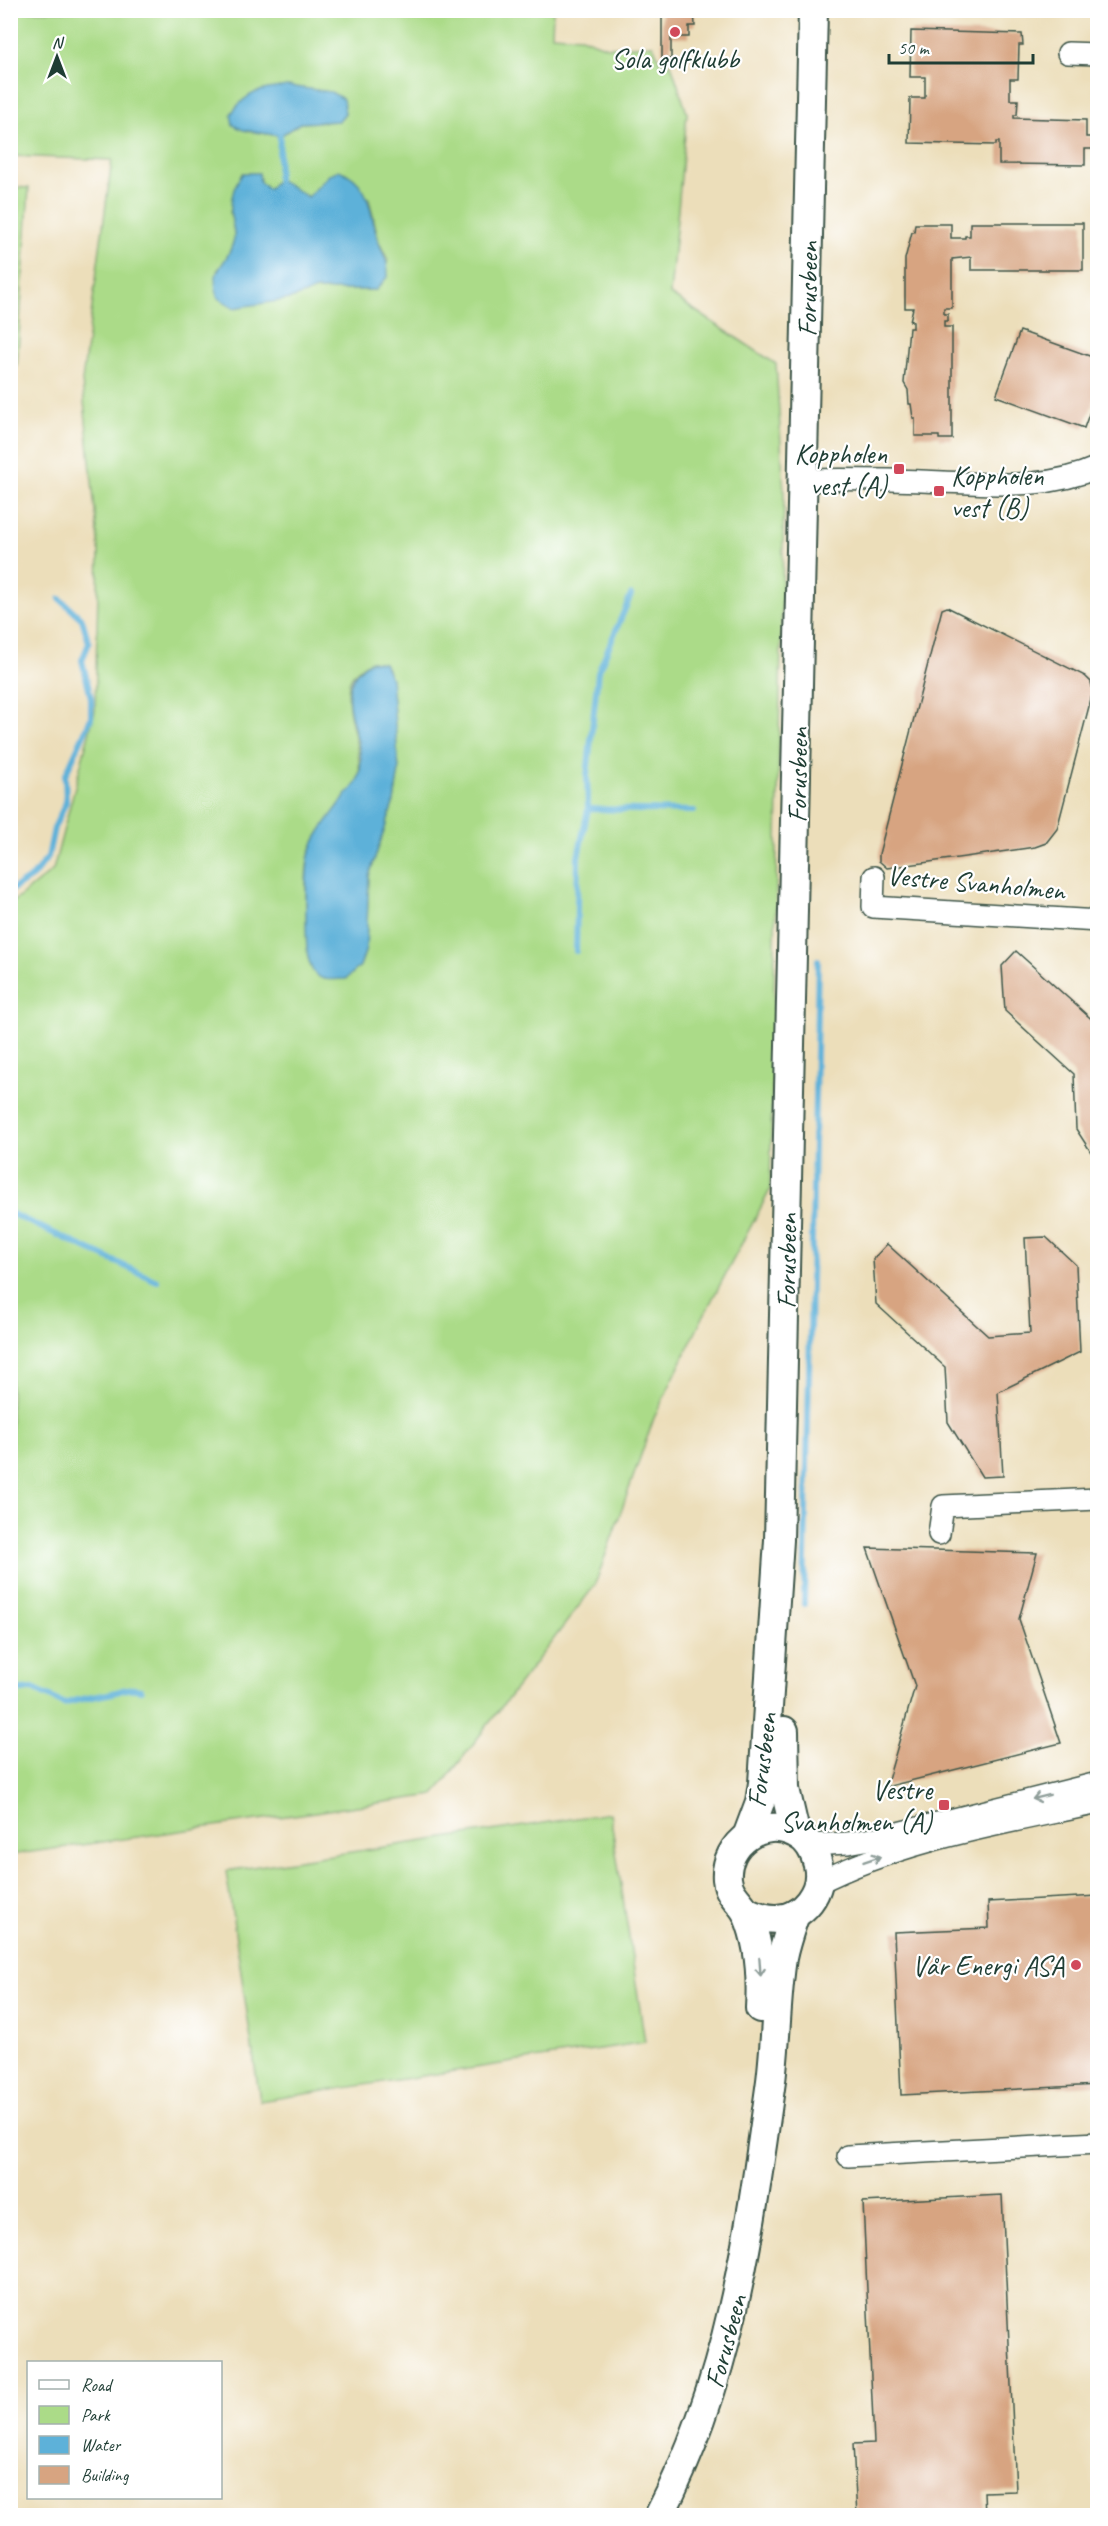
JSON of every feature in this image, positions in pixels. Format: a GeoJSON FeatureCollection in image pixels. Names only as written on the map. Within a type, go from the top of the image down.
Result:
{"type":"FeatureCollection","features":[{"type":"Feature","properties":{"kind":"main road","name":"Forusbeen"},"geometry":{"type":"LineString","coordinates":[[748,1834],[760,1802],[763,1783],[779,1540],[813,10]]}},
{"type":"Feature","properties":{"kind":"main road","name":"Forusbeen"},"geometry":{"type":"LineString","coordinates":[[779,1540],[785,1789],[802,1839]]}},
{"type":"Feature","properties":{"kind":"main road"},"geometry":{"type":"LineString","coordinates":[[771,1828],[779,1828],[802,1839],[818,1863],[818,1883],[814,1895],[806,1906],[795,1914],[779,1919],[762,1918],[746,1911],[735,1900],[727,1877],[730,1857],[737,1844],[748,1834],[771,1828]]}},
{"type":"Feature","properties":{"kind":"main road","name":"Forusbeen"},"geometry":{"type":"LineString","coordinates":[[746,1911],[754,1935],[761,1970],[757,2098],[759,2157]]}},
{"type":"Feature","properties":{"kind":"main road","name":"Forusbeen"},"geometry":{"type":"LineString","coordinates":[[659,2516],[691,2448],[720,2365],[745,2259],[774,2058],[782,1956],[795,1914]]}},
{"type":"Feature","properties":{"kind":"street"},"geometry":{"type":"LineString","coordinates":[[1068,53],[1098,54]]}},
{"type":"Feature","properties":{"kind":"street"},"geometry":{"type":"LineString","coordinates":[[804,480],[863,479],[1019,485],[1073,477],[1098,467]]}},
{"type":"Feature","properties":{"kind":"street","name":"Vestre Svanholmen"},"geometry":{"type":"LineString","coordinates":[[874,878],[873,907],[1098,921]]}},
{"type":"Feature","properties":{"kind":"street"},"geometry":{"type":"LineString","coordinates":[[939,1534],[943,1506],[1098,1499]]}},
{"type":"Feature","properties":{"kind":"street"},"geometry":{"type":"LineString","coordinates":[[802,1839],[848,1843],[882,1837],[1098,1783]]}},
{"type":"Feature","properties":{"kind":"street"},"geometry":{"type":"LineString","coordinates":[[818,1883],[855,1864],[907,1848],[1098,1803]]}},
{"type":"Feature","properties":{"kind":"street"},"geometry":{"type":"LineString","coordinates":[[848,2156],[1098,2143]]}},
{"type":"Feature","properties":{"kind":"green space","name":"Sola golfklubb"},"geometry":{"type":"Polygon","coordinates":[[[11,11],[553,11],[552,35],[581,37],[607,47],[653,45],[660,62],[671,64],[687,113],[670,294],[776,364],[784,492],[770,1190],[704,1315],[654,1418],[595,1585],[434,1795],[11,1855],[11,902],[53,870],[95,711],[99,551],[82,381],[112,160],[11,156],[11,11]],[[345,113],[243,130],[280,136],[300,123],[339,121],[345,113]],[[242,173],[230,212],[235,237],[228,257],[217,271],[290,299],[316,290],[376,290],[388,260],[379,242],[369,198],[317,186],[308,197],[278,179],[268,189],[260,182],[259,173],[242,173]],[[371,661],[357,670],[349,684],[348,695],[358,752],[359,775],[351,791],[314,843],[306,874],[308,958],[346,979],[360,966],[366,949],[369,876],[394,801],[399,770],[391,679],[384,663],[371,661]]]}},
{"type":"Feature","properties":{"kind":"green space"},"geometry":{"type":"Polygon","coordinates":[[[10,187],[29,188],[17,366],[11,367],[10,187]]]}},
{"type":"Feature","properties":{"kind":"green space"},"geometry":{"type":"Polygon","coordinates":[[[610,1813],[645,2042],[260,2101],[226,1871],[610,1813]]]}},
{"type":"Feature","properties":{"kind":"water"},"geometry":{"type":"Polygon","coordinates":[[[288,86],[331,92],[343,99],[345,113],[339,121],[300,123],[280,136],[243,130],[233,125],[231,114],[243,100],[255,92],[288,86]]]}},
{"type":"Feature","properties":{"kind":"water"},"geometry":{"type":"Polygon","coordinates":[[[339,170],[358,182],[368,199],[388,270],[388,276],[376,290],[316,290],[290,299],[234,308],[218,298],[215,280],[234,239],[231,202],[236,184],[243,173],[259,173],[260,182],[268,189],[278,179],[308,197],[330,174],[339,170]]]}},
{"type":"Feature","properties":{"kind":"water"},"geometry":{"type":"Polygon","coordinates":[[[371,661],[384,663],[391,679],[399,770],[394,801],[369,876],[366,949],[360,966],[346,979],[325,979],[314,973],[308,957],[306,903],[308,860],[313,844],[322,829],[358,779],[361,764],[351,717],[350,687],[357,673],[371,661]]]}},
{"type":"Feature","properties":{"kind":"building","name":"Sola golfklubb"},"geometry":{"type":"Polygon","coordinates":[[[662,10],[694,10],[695,26],[689,26],[689,37],[671,37],[671,59],[662,59],[662,10]]]}},
{"type":"Feature","properties":{"kind":"building"},"geometry":{"type":"Polygon","coordinates":[[[911,31],[1022,34],[1023,45],[1019,45],[1018,79],[1010,79],[1010,100],[1018,100],[1017,115],[1014,115],[1014,118],[1086,120],[1086,137],[1097,137],[1097,149],[1085,149],[1085,165],[999,164],[999,142],[996,142],[996,145],[909,143],[910,98],[925,98],[925,77],[910,77],[911,31]]]}},
{"type":"Feature","properties":{"kind":"building"},"geometry":{"type":"Polygon","coordinates":[[[970,223],[1083,223],[1083,270],[971,270],[971,257],[952,259],[952,308],[944,308],[944,314],[948,314],[948,321],[944,321],[944,327],[952,327],[952,439],[939,439],[939,436],[915,436],[915,418],[913,418],[908,390],[904,383],[909,328],[913,328],[913,321],[910,321],[913,308],[905,308],[905,259],[915,224],[951,224],[951,238],[965,238],[965,236],[970,236],[970,223]]]}},
{"type":"Feature","properties":{"kind":"building"},"geometry":{"type":"Polygon","coordinates":[[[1020,331],[1098,359],[1098,389],[1084,428],[996,396],[1020,331]]]}},
{"type":"Feature","properties":{"kind":"building"},"geometry":{"type":"Polygon","coordinates":[[[947,607],[1085,676],[1091,682],[1093,691],[1057,829],[1046,843],[1035,847],[887,868],[879,861],[879,854],[942,609],[947,607]]]}},
{"type":"Feature","properties":{"kind":"building"},"geometry":{"type":"Polygon","coordinates":[[[1016,951],[1098,1025],[1098,1163],[1076,1129],[1074,1074],[1005,1011],[1002,966],[1016,951]]]}},
{"type":"Feature","properties":{"kind":"building"},"geometry":{"type":"Polygon","coordinates":[[[1046,1237],[1076,1265],[1080,1352],[998,1392],[1003,1476],[982,1477],[948,1422],[945,1367],[876,1304],[873,1259],[887,1244],[988,1336],[1030,1333],[1025,1238],[1046,1237]]]}},
{"type":"Feature","properties":{"kind":"building"},"geometry":{"type":"Polygon","coordinates":[[[867,1548],[1037,1553],[1019,1619],[1061,1743],[886,1787],[915,1686],[867,1548]]]}},
{"type":"Feature","properties":{"kind":"building"},"geometry":{"type":"Polygon","coordinates":[[[1098,1896],[1098,2085],[901,2095],[894,1932],[989,1928],[988,1902],[1098,1896]]]}},
{"type":"Feature","properties":{"kind":"building"},"geometry":{"type":"Polygon","coordinates":[[[1002,2195],[1016,2491],[984,2492],[985,2516],[857,2516],[853,2444],[874,2443],[863,2202],[1002,2195]]]}},
{"type":"Feature","properties":{"kind":"waterway"},"geometry":{"type":"LineString","coordinates":[[278,179],[280,136]]}},
{"type":"Feature","properties":{"kind":"waterway"},"geometry":{"type":"LineString","coordinates":[[576,951],[578,857],[588,809],[587,776],[598,672],[631,595]]}},
{"type":"Feature","properties":{"kind":"waterway"},"geometry":{"type":"LineString","coordinates":[[10,891],[33,876],[48,857],[54,828],[66,802],[65,776],[91,718],[91,698],[82,660],[89,643],[82,619],[60,599]]}},
{"type":"Feature","properties":{"kind":"waterway"},"geometry":{"type":"LineString","coordinates":[[588,809],[694,811]]}},
{"type":"Feature","properties":{"kind":"waterway"},"geometry":{"type":"LineString","coordinates":[[804,1604],[818,960]]}},
{"type":"Feature","properties":{"kind":"waterway"},"geometry":{"type":"LineString","coordinates":[[10,1213],[157,1281]]}},
{"type":"Feature","properties":{"kind":"waterway"},"geometry":{"type":"LineString","coordinates":[[10,1691],[33,1689],[64,1704],[127,1689],[141,1690]]}},
{"type":"Feature","properties":{"kind":"place","name":"Sola golfklubb"},"geometry":{"type":"Point","coordinates":[675,32]}},
{"type":"Feature","properties":{"kind":"place","name":"Koppholen vest (A)"},"geometry":{"type":"Point","coordinates":[899,469]}},
{"type":"Feature","properties":{"kind":"place","name":"Koppholen vest (B)"},"geometry":{"type":"Point","coordinates":[939,491]}},
{"type":"Feature","properties":{"kind":"place","name":"Vestre Svanholmen (A)"},"geometry":{"type":"Point","coordinates":[944,1805]}},
{"type":"Feature","properties":{"kind":"place","name":"Vår Energi ASA"},"geometry":{"type":"Point","coordinates":[1076,1965]}}]}
